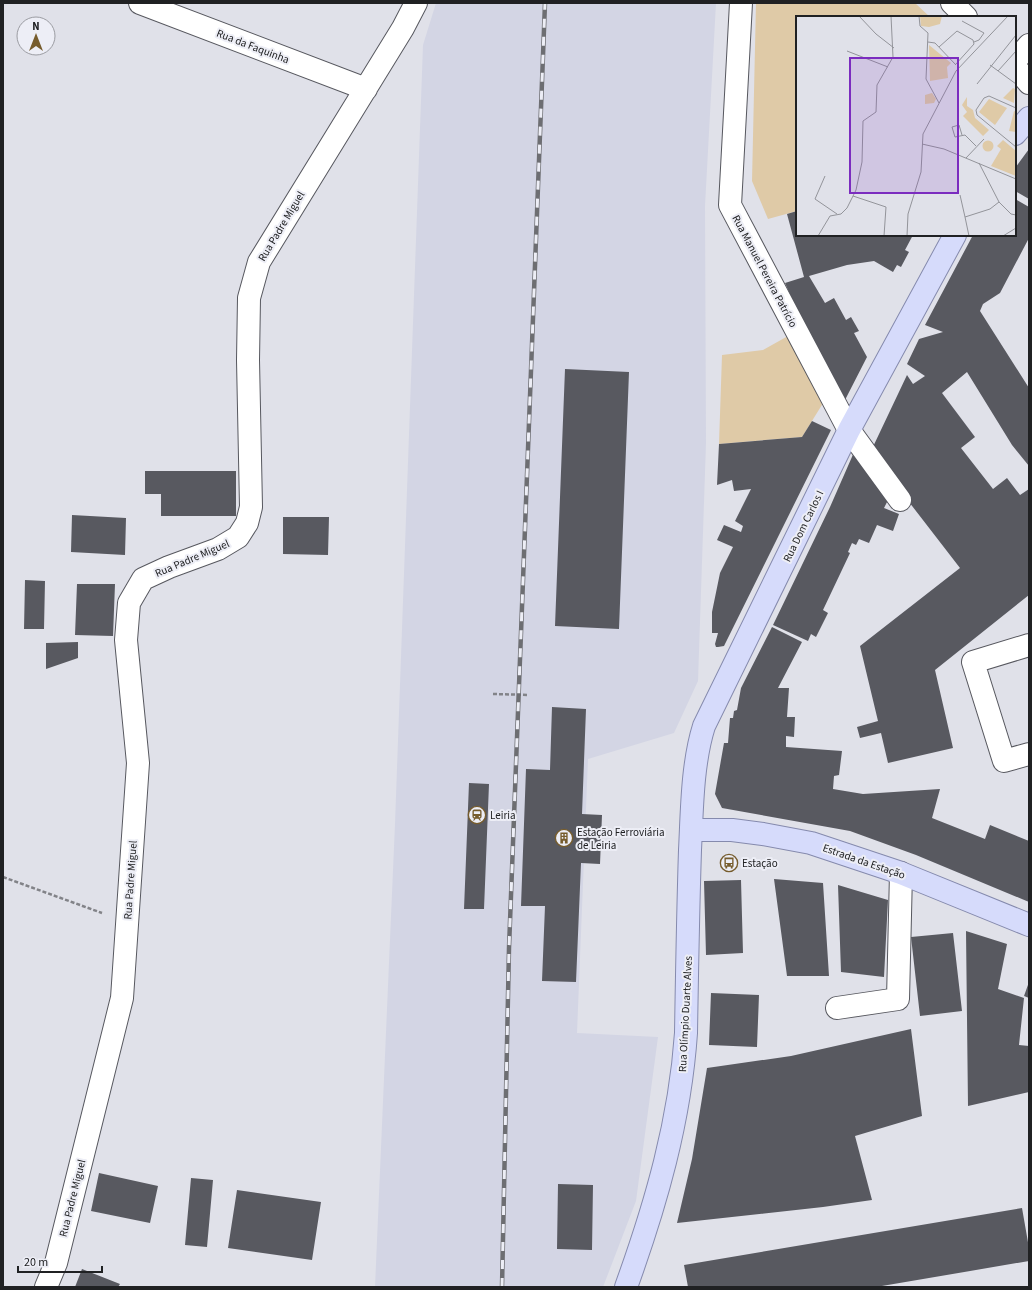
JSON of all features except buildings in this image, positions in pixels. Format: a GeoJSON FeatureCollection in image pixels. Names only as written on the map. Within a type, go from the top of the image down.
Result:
{"type":"FeatureCollection","features":[{"type":"Feature","properties":{"kind":"main road"},"geometry":{"type":"LineString","coordinates":[[1016,133],[1029,118]]}},
{"type":"Feature","properties":{"kind":"main road","name":"Rua Dom Carlos I"},"geometry":{"type":"LineString","coordinates":[[691,830],[693,793],[699,743],[704,726],[849,430],[954,236]]}},
{"type":"Feature","properties":{"kind":"main road","name":"Estrada da Estação"},"geometry":{"type":"LineString","coordinates":[[691,830],[739,831],[805,842],[901,873],[1029,925]]}},
{"type":"Feature","properties":{"kind":"main road","name":"Rua Olímpio Duarte Alves"},"geometry":{"type":"LineString","coordinates":[[626,1287],[644,1238],[664,1171],[684,1063],[691,830]]}},
{"type":"Feature","properties":{"kind":"street","name":"Rua da Faquinha"},"geometry":{"type":"LineString","coordinates":[[140,3],[366,89]]}},
{"type":"Feature","properties":{"kind":"street","name":"Rua Padre Miguel"},"geometry":{"type":"LineString","coordinates":[[46,1287],[56,1264],[122,998],[138,763],[126,640],[129,603],[143,579],[168,567],[218,549],[238,537],[247,523],[251,508],[248,360],[249,298],[259,262],[403,28],[416,3]]}},
{"type":"Feature","properties":{"kind":"street","name":"Rua Manuel Pereira Patrício"},"geometry":{"type":"LineString","coordinates":[[742,3],[730,205],[849,430],[900,500]]}},
{"type":"Feature","properties":{"kind":"street"},"geometry":{"type":"LineString","coordinates":[[952,3],[965,16]]}},
{"type":"Feature","properties":{"kind":"street"},"geometry":{"type":"LineString","coordinates":[[1016,60],[1029,45]]}},
{"type":"Feature","properties":{"kind":"street"},"geometry":{"type":"LineString","coordinates":[[1016,68],[1029,83]]}},
{"type":"Feature","properties":{"kind":"street"},"geometry":{"type":"LineString","coordinates":[[1029,645],[973,662],[1004,761],[1029,754]]}},
{"type":"Feature","properties":{"kind":"street"},"geometry":{"type":"LineString","coordinates":[[837,1008],[898,999],[901,873]]}},
{"type":"Feature","properties":{"kind":"path"},"geometry":{"type":"LineString","coordinates":[[493,694],[529,695]]}},
{"type":"Feature","properties":{"kind":"path"},"geometry":{"type":"LineString","coordinates":[[3,877],[127,922]]}},
{"type":"Feature","properties":{"kind":"shaded area"},"geometry":{"type":"Polygon","coordinates":[[[436,3],[716,3],[705,206],[706,443],[698,681],[674,733],[588,759],[577,1033],[658,1037],[636,1201],[603,1287],[375,1287],[395,824],[423,45],[436,3]]]}},
{"type":"Feature","properties":{"kind":"shaded area"},"geometry":{"type":"Polygon","coordinates":[[[756,3],[915,3],[929,16],[796,16],[796,211],[768,219],[752,181],[756,3]]]}},
{"type":"Feature","properties":{"kind":"shaded area"},"geometry":{"type":"Polygon","coordinates":[[[788,336],[825,400],[802,437],[719,444],[722,355],[763,350],[788,336]]]}},
{"type":"Feature","properties":{"kind":"railway"},"geometry":{"type":"LineString","coordinates":[[502,1287],[509,948],[545,3]]}},
{"type":"Feature","properties":{"kind":"place","name":"Leiria"},"geometry":{"type":"Point","coordinates":[477,815]}},
{"type":"Feature","properties":{"kind":"place","name":"Estação Ferroviária de Leiria"},"geometry":{"type":"Point","coordinates":[564,838]}},
{"type":"Feature","properties":{"kind":"place","name":"Estação"},"geometry":{"type":"Point","coordinates":[729,863]}}]}
